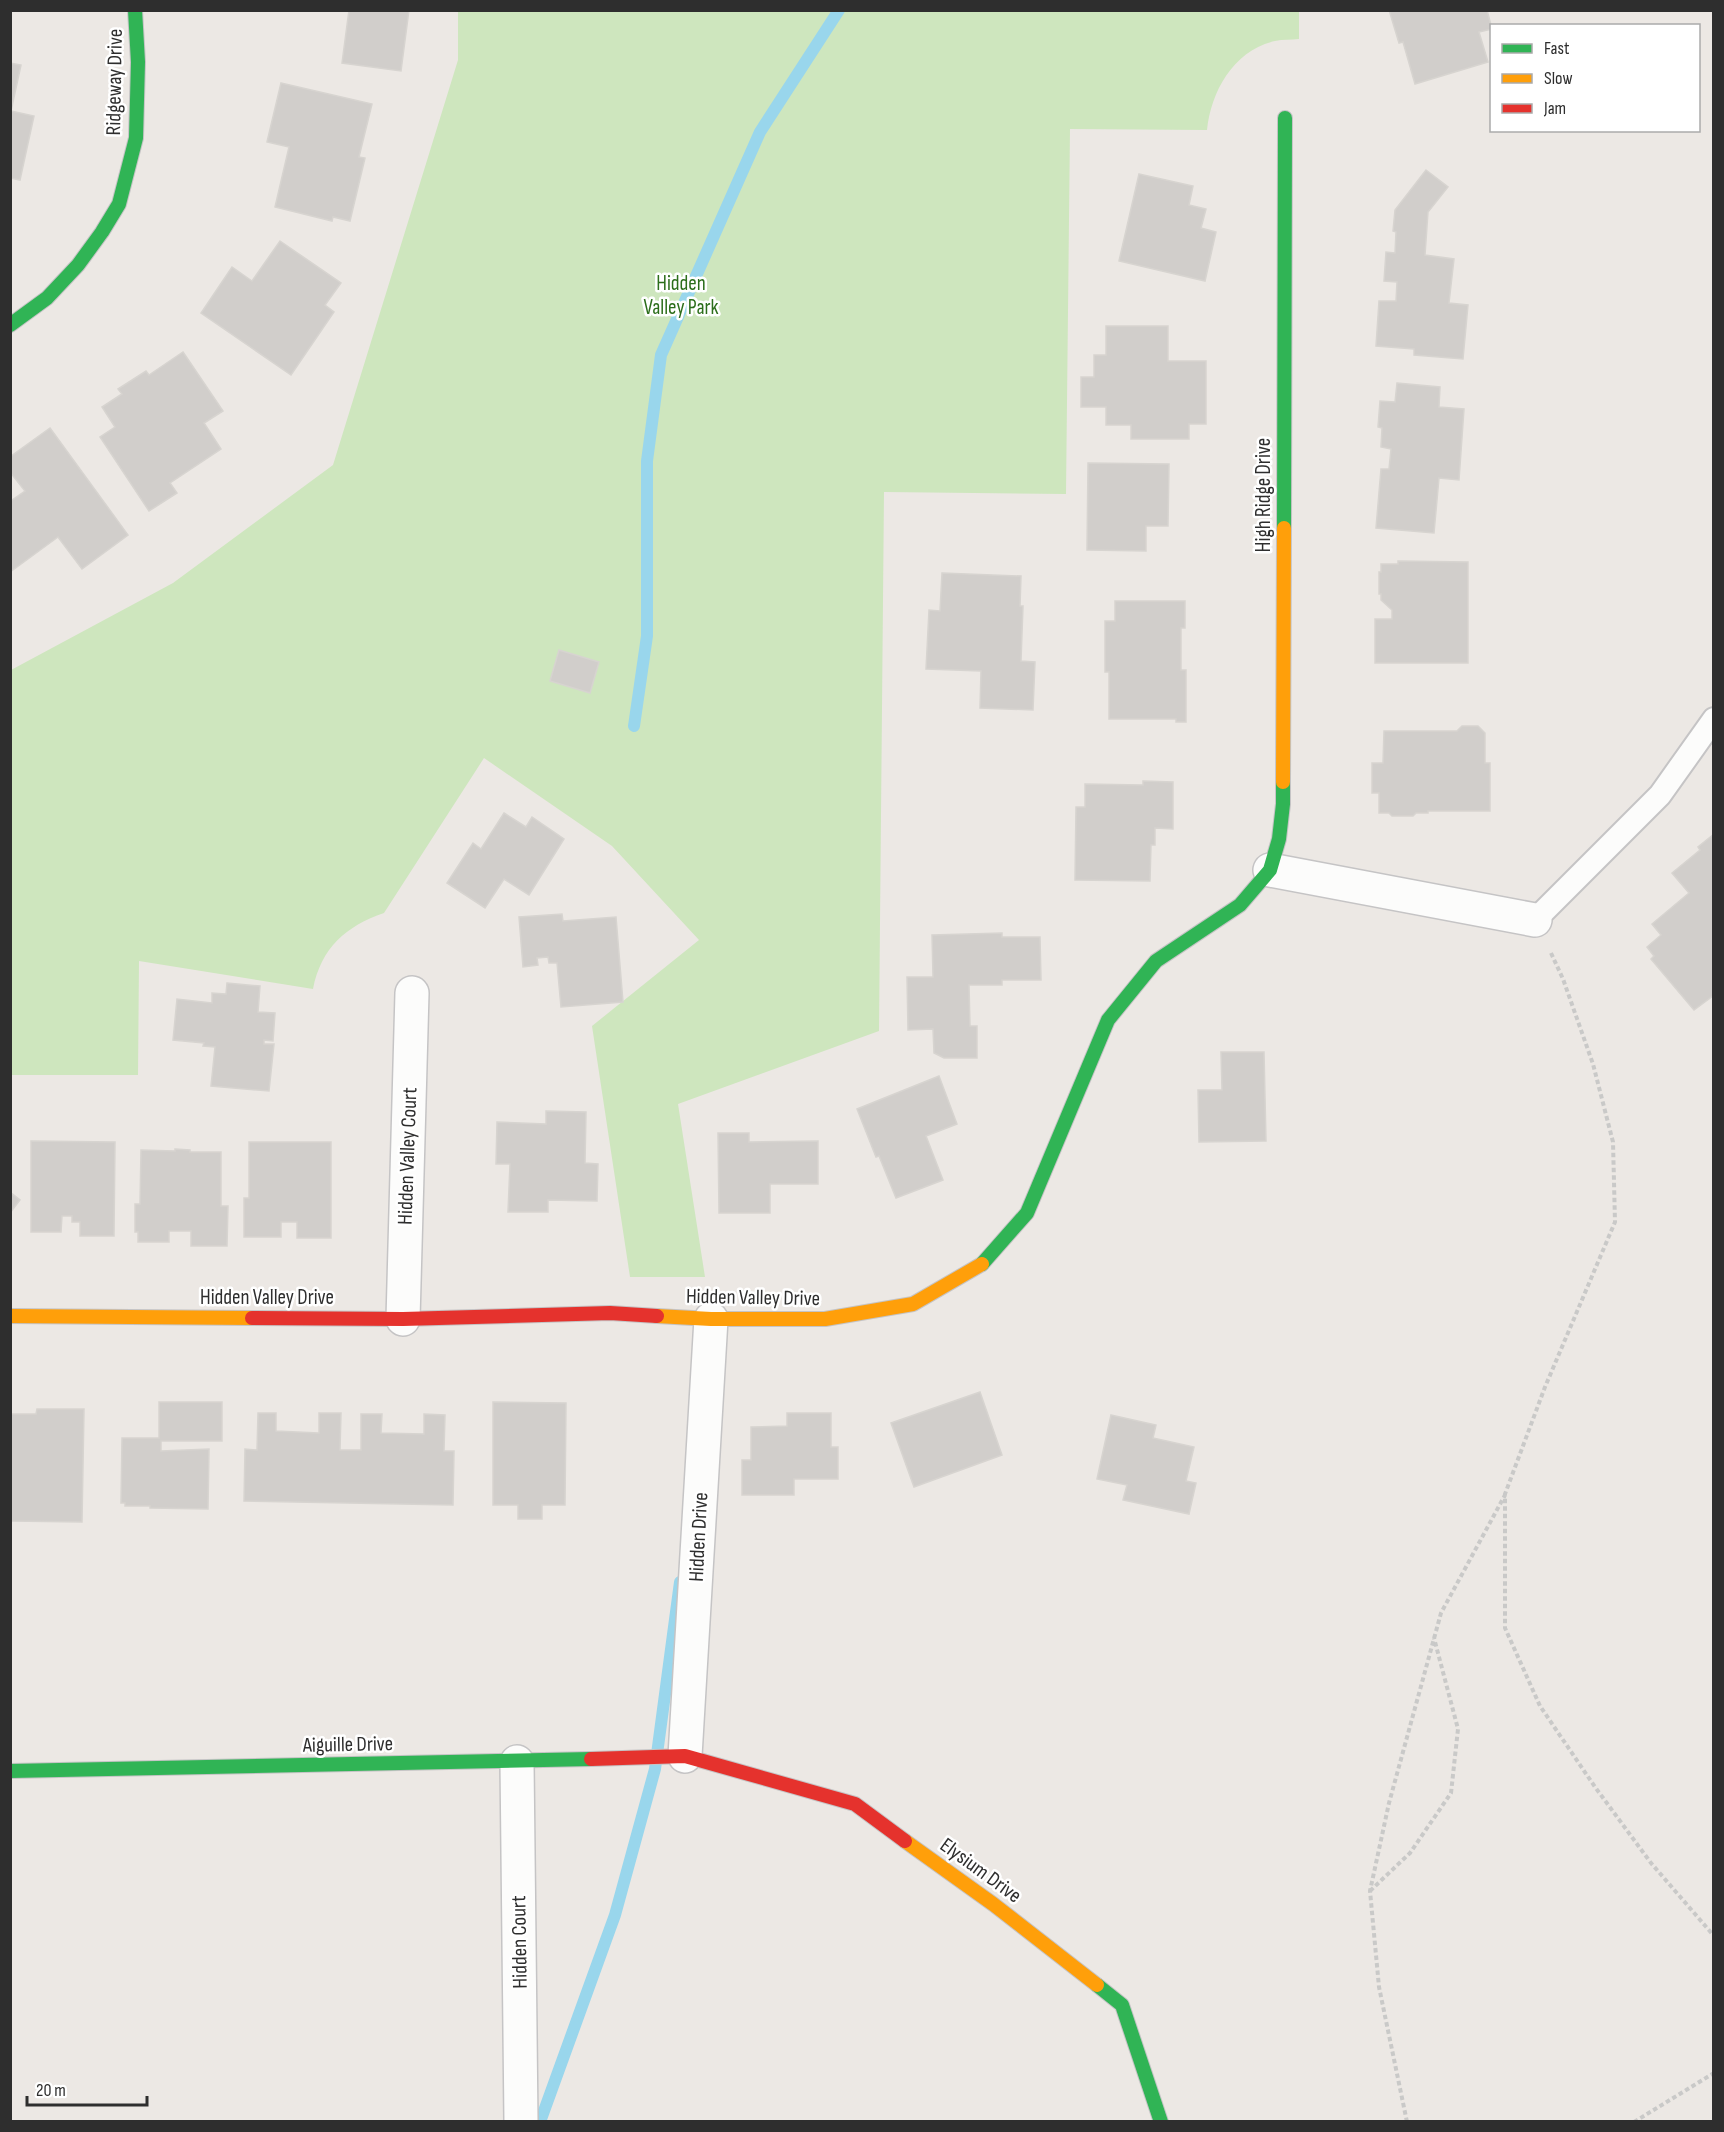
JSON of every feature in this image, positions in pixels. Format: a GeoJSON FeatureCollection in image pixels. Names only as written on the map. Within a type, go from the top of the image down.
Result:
{"type":"FeatureCollection","features":[{"type":"Feature","properties":{"kind":"street","name":"Ridgeway Drive"},"geometry":{"type":"LineString","coordinates":[[10,325],[47,298],[78,265],[119,204],[136,138],[138,62],[135,10]]}},
{"type":"Feature","properties":{"kind":"street","name":"High Ridge Drive"},"geometry":{"type":"LineString","coordinates":[[1270,870],[1279,839],[1283,804],[1285,118]]}},
{"type":"Feature","properties":{"kind":"street"},"geometry":{"type":"LineString","coordinates":[[1270,870],[1535,920]]}},
{"type":"Feature","properties":{"kind":"street","name":"Hidden Valley Drive"},"geometry":{"type":"LineString","coordinates":[[10,1316],[403,1319],[610,1313],[711,1319],[825,1319],[913,1304],[984,1263],[1027,1213],[1108,1020],[1156,961],[1240,905],[1270,870]]}},
{"type":"Feature","properties":{"kind":"street","name":"Hidden Valley Court"},"geometry":{"type":"LineString","coordinates":[[403,1319],[412,993]]}},
{"type":"Feature","properties":{"kind":"street","name":"Hidden Drive"},"geometry":{"type":"LineString","coordinates":[[685,1755],[711,1319]]}},
{"type":"Feature","properties":{"kind":"street","name":"Aiguille Drive"},"geometry":{"type":"LineString","coordinates":[[10,1771],[517,1762],[685,1755]]}},
{"type":"Feature","properties":{"kind":"street","name":"Elysium Drive"},"geometry":{"type":"LineString","coordinates":[[685,1755],[855,1804],[993,1904],[1122,2004],[1161,2121]]}},
{"type":"Feature","properties":{"kind":"street","name":"Hidden Court"},"geometry":{"type":"LineString","coordinates":[[517,1762],[521,2121]]}},
{"type":"Feature","properties":{"kind":"lane"},"geometry":{"type":"LineString","coordinates":[[1535,920],[1660,795],[1713,719]]}},
{"type":"Feature","properties":{"kind":"path"},"geometry":{"type":"LineString","coordinates":[[1407,2121],[1379,1987],[1370,1891],[1389,1803],[1441,1613],[1505,1494],[1545,1387],[1615,1222],[1613,1142],[1596,1076],[1563,979],[1535,920]]}},
{"type":"Feature","properties":{"kind":"path"},"geometry":{"type":"LineString","coordinates":[[1505,1494],[1505,1628],[1540,1706],[1595,1787],[1651,1863],[1713,1936]]}},
{"type":"Feature","properties":{"kind":"path"},"geometry":{"type":"LineString","coordinates":[[1370,1891],[1410,1853],[1452,1793],[1458,1729],[1434,1637]]}},
{"type":"Feature","properties":{"kind":"path"},"geometry":{"type":"LineString","coordinates":[[1635,2121],[1713,2073]]}},
{"type":"Feature","properties":{"kind":"green space","name":"Hidden Valley Park"},"geometry":{"type":"Polygon","coordinates":[[[458,11],[1299,11],[1299,39],[1278,40],[1260,46],[1248,53],[1227,74],[1219,87],[1209,115],[1207,130],[1070,129],[1066,494],[884,492],[879,1031],[678,1104],[705,1277],[630,1277],[592,1026],[699,940],[612,846],[484,758],[384,913],[370,918],[337,940],[322,962],[313,989],[139,961],[138,1075],[11,1075],[11,670],[173,583],[333,465],[458,60],[458,11]]]}},
{"type":"Feature","properties":{"kind":"building"},"geometry":{"type":"Polygon","coordinates":[[[349,10],[409,10],[401,71],[342,63],[349,10]]]}},
{"type":"Feature","properties":{"kind":"building"},"geometry":{"type":"Polygon","coordinates":[[[1389,10],[1487,10],[1490,29],[1479,32],[1488,62],[1415,84],[1403,42],[1399,43],[1389,10]]]}},
{"type":"Feature","properties":{"kind":"building"},"geometry":{"type":"Polygon","coordinates":[[[10,63],[21,65],[11,111],[34,116],[20,180],[10,178],[10,63]]]}},
{"type":"Feature","properties":{"kind":"building"},"geometry":{"type":"Polygon","coordinates":[[[281,83],[372,104],[359,157],[365,158],[350,221],[333,217],[332,221],[275,207],[289,147],[267,142],[281,83]]]}},
{"type":"Feature","properties":{"kind":"building"},"geometry":{"type":"Polygon","coordinates":[[[1426,170],[1448,187],[1428,212],[1425,255],[1454,259],[1449,303],[1468,305],[1463,359],[1414,355],[1414,349],[1376,346],[1379,301],[1396,301],[1397,282],[1384,281],[1386,252],[1395,253],[1396,232],[1393,231],[1395,210],[1426,170]]]}},
{"type":"Feature","properties":{"kind":"building"},"geometry":{"type":"Polygon","coordinates":[[[1139,174],[1193,186],[1189,205],[1206,209],[1201,228],[1216,232],[1205,281],[1119,261],[1139,174]]]}},
{"type":"Feature","properties":{"kind":"building"},"geometry":{"type":"Polygon","coordinates":[[[280,241],[341,283],[325,305],[334,312],[291,375],[201,313],[232,267],[252,281],[280,241]]]}},
{"type":"Feature","properties":{"kind":"building"},"geometry":{"type":"Polygon","coordinates":[[[1106,326],[1168,326],[1168,361],[1206,361],[1206,424],[1189,424],[1189,439],[1131,439],[1131,425],[1106,425],[1106,407],[1081,407],[1081,377],[1094,377],[1094,355],[1106,355],[1106,326]]]}},
{"type":"Feature","properties":{"kind":"building"},"geometry":{"type":"Polygon","coordinates":[[[183,352],[223,411],[204,423],[221,449],[170,483],[177,493],[149,511],[100,437],[115,427],[102,407],[122,394],[118,389],[146,371],[149,375],[183,352]]]}},
{"type":"Feature","properties":{"kind":"building"},"geometry":{"type":"Polygon","coordinates":[[[1397,383],[1440,387],[1439,407],[1464,409],[1459,480],[1439,478],[1434,533],[1376,528],[1381,469],[1389,469],[1391,449],[1381,447],[1382,428],[1378,427],[1380,401],[1395,402],[1397,383]]]}},
{"type":"Feature","properties":{"kind":"building"},"geometry":{"type":"Polygon","coordinates":[[[50,428],[128,535],[82,569],[58,537],[10,572],[10,498],[12,500],[25,491],[10,472],[10,457],[50,428]]]}},
{"type":"Feature","properties":{"kind":"building"},"geometry":{"type":"Polygon","coordinates":[[[1088,463],[1169,464],[1168,526],[1146,526],[1146,551],[1087,550],[1088,463]]]}},
{"type":"Feature","properties":{"kind":"building"},"geometry":{"type":"Polygon","coordinates":[[[1398,561],[1468,562],[1468,663],[1375,663],[1375,619],[1392,619],[1392,610],[1381,600],[1381,594],[1379,594],[1379,572],[1381,572],[1381,564],[1398,564],[1398,561]]]}},
{"type":"Feature","properties":{"kind":"building"},"geometry":{"type":"Polygon","coordinates":[[[942,573],[1021,576],[1020,606],[1023,606],[1021,661],[1035,662],[1033,710],[980,708],[981,671],[926,669],[929,610],[940,611],[942,573]]]}},
{"type":"Feature","properties":{"kind":"building"},"geometry":{"type":"Polygon","coordinates":[[[1115,601],[1185,601],[1185,628],[1181,628],[1181,670],[1186,670],[1186,722],[1176,722],[1176,719],[1109,719],[1109,672],[1105,672],[1105,621],[1115,621],[1115,601]]]}},
{"type":"Feature","properties":{"kind":"building"},"geometry":{"type":"Polygon","coordinates":[[[559,650],[599,662],[590,693],[550,681],[559,650]]]}},
{"type":"Feature","properties":{"kind":"building"},"geometry":{"type":"Polygon","coordinates":[[[1462,726],[1478,726],[1485,733],[1485,763],[1490,763],[1490,811],[1428,811],[1428,813],[1416,813],[1413,816],[1392,816],[1389,813],[1379,813],[1379,793],[1372,793],[1372,763],[1383,763],[1384,731],[1457,731],[1462,726]]]}},
{"type":"Feature","properties":{"kind":"building"},"geometry":{"type":"Polygon","coordinates":[[[1143,781],[1173,782],[1173,829],[1155,828],[1155,845],[1151,845],[1150,881],[1075,880],[1076,807],[1085,807],[1085,784],[1143,785],[1143,781]]]}},
{"type":"Feature","properties":{"kind":"building"},"geometry":{"type":"Polygon","coordinates":[[[504,813],[526,827],[532,817],[564,839],[529,895],[504,879],[485,908],[447,883],[473,843],[481,849],[504,813]]]}},
{"type":"Feature","properties":{"kind":"building"},"geometry":{"type":"Polygon","coordinates":[[[1714,834],[1714,995],[1694,1010],[1651,959],[1654,956],[1647,947],[1661,935],[1652,924],[1689,893],[1672,873],[1700,850],[1698,847],[1714,834]]]}},
{"type":"Feature","properties":{"kind":"building"},"geometry":{"type":"Polygon","coordinates":[[[562,914],[563,921],[616,917],[623,1002],[561,1007],[557,963],[549,963],[548,957],[537,958],[538,965],[523,967],[519,917],[562,914]]]}},
{"type":"Feature","properties":{"kind":"building"},"geometry":{"type":"Polygon","coordinates":[[[1002,933],[1002,937],[1040,937],[1041,980],[1002,980],[1002,985],[969,985],[970,1026],[977,1026],[977,1058],[944,1058],[934,1053],[933,1029],[908,1030],[907,977],[933,977],[932,935],[1002,933]]]}},
{"type":"Feature","properties":{"kind":"building"},"geometry":{"type":"Polygon","coordinates":[[[227,983],[260,986],[258,1012],[275,1013],[273,1041],[264,1040],[264,1044],[274,1044],[269,1091],[211,1086],[215,1047],[203,1046],[204,1043],[173,1040],[177,999],[212,1003],[212,993],[226,994],[227,983]]]}},
{"type":"Feature","properties":{"kind":"building"},"geometry":{"type":"Polygon","coordinates":[[[1221,1052],[1264,1052],[1266,1141],[1199,1142],[1198,1090],[1222,1090],[1221,1052]]]}},
{"type":"Feature","properties":{"kind":"building"},"geometry":{"type":"Polygon","coordinates":[[[939,1076],[957,1124],[926,1136],[943,1180],[896,1198],[879,1156],[876,1157],[857,1109],[939,1076]]]}},
{"type":"Feature","properties":{"kind":"building"},"geometry":{"type":"Polygon","coordinates":[[[546,1111],[586,1112],[585,1163],[598,1164],[597,1201],[548,1200],[548,1212],[508,1212],[510,1164],[496,1164],[497,1122],[546,1124],[546,1111]]]}},
{"type":"Feature","properties":{"kind":"building"},"geometry":{"type":"Polygon","coordinates":[[[718,1133],[749,1133],[749,1142],[818,1141],[818,1184],[770,1184],[770,1213],[719,1213],[718,1133]]]}},
{"type":"Feature","properties":{"kind":"building"},"geometry":{"type":"Polygon","coordinates":[[[31,1141],[115,1142],[114,1236],[80,1236],[80,1222],[72,1222],[72,1216],[62,1216],[61,1232],[31,1232],[31,1141]]]}},
{"type":"Feature","properties":{"kind":"building"},"geometry":{"type":"Polygon","coordinates":[[[249,1142],[331,1142],[331,1238],[297,1238],[297,1222],[281,1222],[281,1237],[244,1237],[244,1198],[249,1198],[249,1142]]]}},
{"type":"Feature","properties":{"kind":"building"},"geometry":{"type":"Polygon","coordinates":[[[175,1149],[190,1150],[190,1152],[221,1152],[221,1206],[228,1206],[227,1246],[191,1246],[191,1231],[169,1231],[169,1242],[138,1242],[138,1232],[135,1232],[135,1204],[140,1204],[141,1150],[175,1151],[175,1149]]]}},
{"type":"Feature","properties":{"kind":"building"},"geometry":{"type":"Polygon","coordinates":[[[10,1192],[20,1200],[10,1213],[10,1192]]]}},
{"type":"Feature","properties":{"kind":"building"},"geometry":{"type":"Polygon","coordinates":[[[980,1392],[1002,1455],[914,1487],[891,1423],[980,1392]]]}},
{"type":"Feature","properties":{"kind":"building"},"geometry":{"type":"Polygon","coordinates":[[[159,1402],[222,1402],[222,1441],[161,1441],[161,1451],[209,1449],[208,1509],[150,1508],[150,1506],[125,1506],[125,1503],[121,1503],[122,1438],[159,1438],[159,1402]]]}},
{"type":"Feature","properties":{"kind":"building"},"geometry":{"type":"Polygon","coordinates":[[[493,1402],[566,1403],[565,1505],[542,1505],[542,1519],[518,1519],[518,1505],[493,1505],[493,1402]]]}},
{"type":"Feature","properties":{"kind":"building"},"geometry":{"type":"Polygon","coordinates":[[[37,1409],[84,1409],[82,1522],[10,1521],[10,1414],[36,1414],[37,1409]]]}},
{"type":"Feature","properties":{"kind":"building"},"geometry":{"type":"Polygon","coordinates":[[[258,1413],[276,1413],[276,1431],[319,1433],[319,1413],[341,1413],[340,1450],[361,1450],[361,1414],[382,1414],[381,1433],[424,1434],[424,1414],[445,1415],[444,1451],[454,1451],[453,1505],[244,1501],[245,1449],[257,1450],[258,1413]]]}},
{"type":"Feature","properties":{"kind":"building"},"geometry":{"type":"Polygon","coordinates":[[[787,1413],[831,1413],[831,1447],[838,1447],[838,1479],[794,1479],[794,1495],[742,1495],[742,1460],[751,1460],[751,1427],[787,1426],[787,1413]]]}},
{"type":"Feature","properties":{"kind":"building"},"geometry":{"type":"Polygon","coordinates":[[[1111,1415],[1156,1425],[1153,1438],[1194,1447],[1186,1481],[1196,1483],[1189,1514],[1123,1500],[1127,1485],[1097,1479],[1111,1415]]]}},
{"type":"Feature","properties":{"kind":"waterway"},"geometry":{"type":"LineString","coordinates":[[634,726],[647,636],[647,461],[661,355],[760,132],[839,10]]}},
{"type":"Feature","properties":{"kind":"waterway"},"geometry":{"type":"LineString","coordinates":[[540,2122],[615,1915],[655,1769],[680,1582]]}},
{"type":"Feature","properties":{"kind":"traffic: fast"},"geometry":{"type":"LineString","coordinates":[[10,325],[47,298],[78,265],[119,204],[136,138],[138,62],[135,10]]}},
{"type":"Feature","properties":{"kind":"traffic: fast"},"geometry":{"type":"LineString","coordinates":[[1284,528],[1285,118]]}},
{"type":"Feature","properties":{"kind":"traffic: fast"},"geometry":{"type":"LineString","coordinates":[[982,1264],[1027,1213],[1108,1020],[1156,961],[1240,905],[1270,870],[1279,839],[1283,782]]}},
{"type":"Feature","properties":{"kind":"traffic: fast"},"geometry":{"type":"LineString","coordinates":[[10,1771],[591,1759]]}},
{"type":"Feature","properties":{"kind":"traffic: fast"},"geometry":{"type":"LineString","coordinates":[[1097,1985],[1122,2005],[1161,2122]]}},
{"type":"Feature","properties":{"kind":"traffic: slow"},"geometry":{"type":"LineString","coordinates":[[1283,782],[1284,528]]}},
{"type":"Feature","properties":{"kind":"traffic: slow"},"geometry":{"type":"LineString","coordinates":[[657,1316],[711,1319],[825,1319],[913,1304],[982,1264]]}},
{"type":"Feature","properties":{"kind":"traffic: slow"},"geometry":{"type":"LineString","coordinates":[[10,1316],[252,1318]]}},
{"type":"Feature","properties":{"kind":"traffic: slow"},"geometry":{"type":"LineString","coordinates":[[905,1841],[993,1904],[1097,1985]]}},
{"type":"Feature","properties":{"kind":"traffic: jam"},"geometry":{"type":"LineString","coordinates":[[252,1318],[403,1319],[610,1313],[657,1316]]}},
{"type":"Feature","properties":{"kind":"traffic: jam"},"geometry":{"type":"LineString","coordinates":[[591,1759],[685,1756],[855,1804],[905,1841]]}}]}
